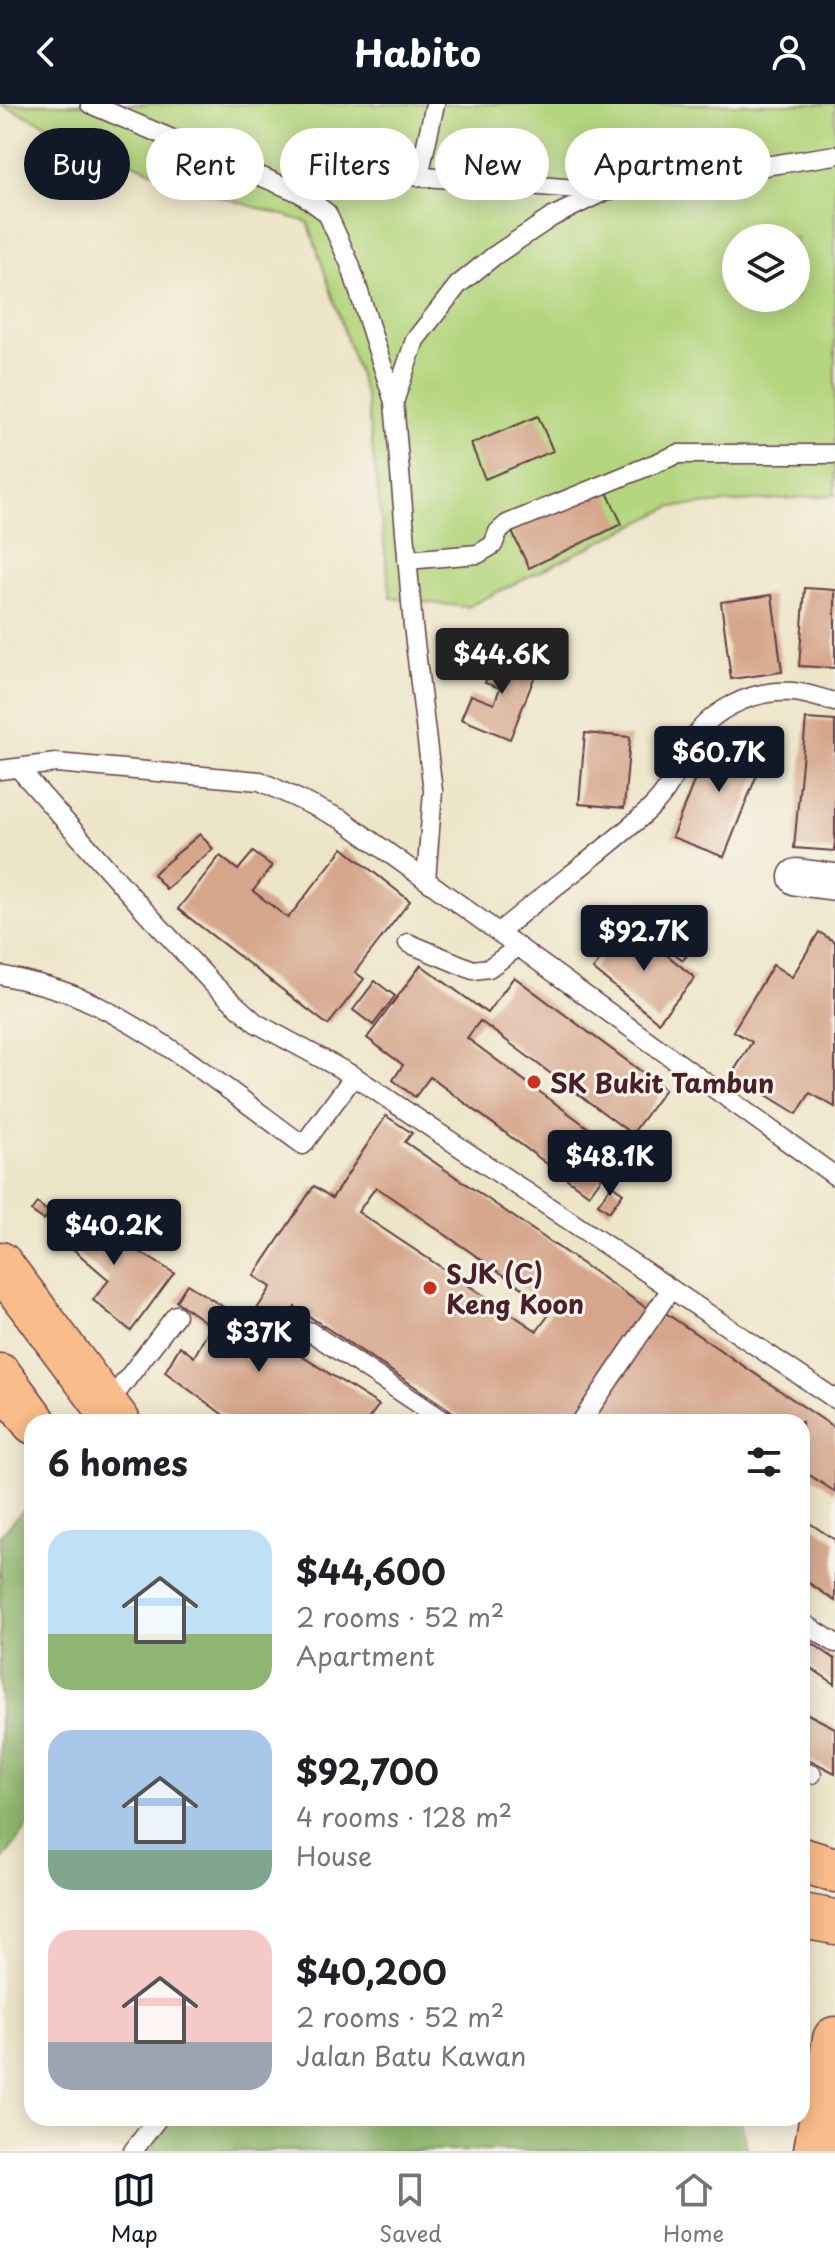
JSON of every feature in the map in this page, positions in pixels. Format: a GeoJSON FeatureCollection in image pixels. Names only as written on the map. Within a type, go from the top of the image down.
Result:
{"type":"FeatureCollection","features":[{"type":"Feature","properties":{"kind":"main road"},"geometry":{"type":"LineString","coordinates":[[0,1264],[112,1414]]}},
{"type":"Feature","properties":{"kind":"main road"},"geometry":{"type":"LineString","coordinates":[[0,1376],[28,1414]]}},
{"type":"Feature","properties":{"kind":"main road"},"geometry":{"type":"LineString","coordinates":[[810,1856],[835,1849]]}},
{"type":"Feature","properties":{"kind":"main road"},"geometry":{"type":"LineString","coordinates":[[810,1861],[835,1870]]}},
{"type":"Feature","properties":{"kind":"main road"},"geometry":{"type":"LineString","coordinates":[[810,1917],[835,1922]]}},
{"type":"Feature","properties":{"kind":"main road"},"geometry":{"type":"LineString","coordinates":[[817,2147],[835,2039]]}},
{"type":"Feature","properties":{"kind":"main road"},"geometry":{"type":"LineString","coordinates":[[810,2116],[817,2147]]}},
{"type":"Feature","properties":{"kind":"street"},"geometry":{"type":"LineString","coordinates":[[797,877],[835,882]]}},
{"type":"Feature","properties":{"kind":"lane"},"geometry":{"type":"LineString","coordinates":[[90,104],[280,185]]}},
{"type":"Feature","properties":{"kind":"lane"},"geometry":{"type":"LineString","coordinates":[[435,104],[419,176],[565,188]]}},
{"type":"Feature","properties":{"kind":"lane"},"geometry":{"type":"LineString","coordinates":[[771,165],[835,155]]}},
{"type":"Feature","properties":{"kind":"lane"},"geometry":{"type":"LineString","coordinates":[[309,200],[327,213],[344,251],[394,402],[407,560],[433,791],[426,880]]}},
{"type":"Feature","properties":{"kind":"lane"},"geometry":{"type":"LineString","coordinates":[[394,402],[415,340],[458,285],[552,217],[587,200]]}},
{"type":"Feature","properties":{"kind":"lane"},"geometry":{"type":"LineString","coordinates":[[407,560],[478,554],[493,545],[498,532],[507,524],[678,454],[835,454]]}},
{"type":"Feature","properties":{"kind":"lane"},"geometry":{"type":"LineString","coordinates":[[499,932],[654,805],[677,776],[686,750],[702,727],[720,712],[763,694],[794,692],[835,702]]}},
{"type":"Feature","properties":{"kind":"lane"},"geometry":{"type":"LineString","coordinates":[[0,770],[56,763],[260,781],[343,820],[835,1176]]}},
{"type":"Feature","properties":{"kind":"lane"},"geometry":{"type":"LineString","coordinates":[[19,769],[144,910],[256,1023],[354,1076],[835,1399]]}},
{"type":"Feature","properties":{"kind":"lane"},"geometry":{"type":"LineString","coordinates":[[408,943],[473,970],[489,968],[518,947]]}},
{"type":"Feature","properties":{"kind":"lane"},"geometry":{"type":"LineString","coordinates":[[0,975],[44,985],[94,1004],[193,1064],[303,1145],[354,1076]]}},
{"type":"Feature","properties":{"kind":"lane"},"geometry":{"type":"LineString","coordinates":[[586,1414],[671,1289]]}},
{"type":"Feature","properties":{"kind":"lane"},"geometry":{"type":"LineString","coordinates":[[112,1414],[176,1315]]}},
{"type":"Feature","properties":{"kind":"lane"},"geometry":{"type":"LineString","coordinates":[[309,1331],[434,1414]]}},
{"type":"Feature","properties":{"kind":"lane"},"geometry":{"type":"LineString","coordinates":[[810,1627],[835,1643]]}},
{"type":"Feature","properties":{"kind":"lane"},"geometry":{"type":"LineString","coordinates":[[133,2151],[152,2126]]}},
{"type":"Feature","properties":{"kind":"green space"},"geometry":{"type":"Polygon","coordinates":[[[0,104],[835,104],[835,495],[671,507],[467,607],[391,598],[366,397],[308,222],[231,200],[264,200],[264,128],[146,128],[146,169],[130,162],[130,128],[54,128],[0,104]]]}},
{"type":"Feature","properties":{"kind":"green space"},"geometry":{"type":"Polygon","coordinates":[[[23,1510],[24,1832],[0,1863],[0,1536],[23,1510]]]}},
{"type":"Feature","properties":{"kind":"green space"},"geometry":{"type":"Polygon","coordinates":[[[160,2126],[742,2126],[748,2151],[140,2151],[160,2126]]]}},
{"type":"Feature","properties":{"kind":"building"},"geometry":{"type":"Polygon","coordinates":[[[538,416],[553,451],[485,479],[471,444],[538,416]]]}},
{"type":"Feature","properties":{"kind":"building"},"geometry":{"type":"Polygon","coordinates":[[[605,488],[622,524],[529,568],[512,532],[605,488]]]}},
{"type":"Feature","properties":{"kind":"building"},"geometry":{"type":"Polygon","coordinates":[[[805,588],[835,590],[835,668],[799,666],[805,588]]]}},
{"type":"Feature","properties":{"kind":"building"},"geometry":{"type":"Polygon","coordinates":[[[772,595],[782,672],[731,679],[721,602],[772,595]]]}},
{"type":"Feature","properties":{"kind":"building"},"geometry":{"type":"Polygon","coordinates":[[[497,652],[538,668],[510,739],[461,719],[471,695],[494,704],[500,688],[485,683],[497,652]]]}},
{"type":"Feature","properties":{"kind":"building"},"geometry":{"type":"Polygon","coordinates":[[[806,719],[835,721],[835,851],[794,848],[806,719]]]}},
{"type":"Feature","properties":{"kind":"building"},"geometry":{"type":"Polygon","coordinates":[[[714,731],[766,752],[724,857],[672,837],[714,731]]]}},
{"type":"Feature","properties":{"kind":"building"},"geometry":{"type":"Polygon","coordinates":[[[585,733],[630,737],[624,808],[579,804],[585,733]]]}},
{"type":"Feature","properties":{"kind":"building"},"geometry":{"type":"Polygon","coordinates":[[[200,834],[213,849],[166,889],[153,874],[200,834]]]}},
{"type":"Feature","properties":{"kind":"building"},"geometry":{"type":"Polygon","coordinates":[[[343,848],[410,901],[355,972],[364,979],[328,1025],[178,909],[220,856],[238,870],[253,852],[272,866],[253,891],[288,918],[343,848]]]}},
{"type":"Feature","properties":{"kind":"building"},"geometry":{"type":"Polygon","coordinates":[[[661,915],[697,943],[683,960],[648,933],[661,915]]]}},
{"type":"Feature","properties":{"kind":"building"},"geometry":{"type":"Polygon","coordinates":[[[629,924],[695,978],[658,1022],[593,969],[629,924]]]}},
{"type":"Feature","properties":{"kind":"building"},"geometry":{"type":"Polygon","coordinates":[[[819,932],[835,942],[835,1107],[810,1093],[797,1114],[732,1074],[752,1042],[733,1031],[773,965],[792,977],[819,932]]]}},
{"type":"Feature","properties":{"kind":"building"},"geometry":{"type":"Polygon","coordinates":[[[421,965],[487,1013],[514,977],[665,1089],[632,1134],[480,1021],[467,1038],[621,1152],[589,1195],[430,1077],[415,1097],[393,1080],[403,1065],[367,1038],[421,965]]]}},
{"type":"Feature","properties":{"kind":"building"},"geometry":{"type":"Polygon","coordinates":[[[375,981],[395,996],[373,1025],[353,1010],[375,981]]]}},
{"type":"Feature","properties":{"kind":"building"},"geometry":{"type":"Polygon","coordinates":[[[386,1116],[412,1133],[405,1142],[648,1309],[576,1414],[456,1414],[295,1307],[282,1326],[257,1309],[271,1287],[254,1276],[314,1186],[332,1198],[386,1116]],[[376,1187],[358,1212],[537,1331],[553,1309],[376,1187]]]}},
{"type":"Feature","properties":{"kind":"building"},"geometry":{"type":"Polygon","coordinates":[[[612,1185],[623,1193],[609,1212],[598,1204],[612,1185]]]}},
{"type":"Feature","properties":{"kind":"building"},"geometry":{"type":"Polygon","coordinates":[[[37,1203],[50,1213],[44,1220],[31,1211],[37,1203]]]}},
{"type":"Feature","properties":{"kind":"building"},"geometry":{"type":"Polygon","coordinates":[[[66,1206],[174,1273],[131,1331],[93,1300],[109,1280],[47,1227],[66,1206]]]}},
{"type":"Feature","properties":{"kind":"building"},"geometry":{"type":"Polygon","coordinates":[[[187,1284],[379,1405],[372,1414],[222,1414],[165,1372],[180,1346],[194,1357],[211,1326],[176,1301],[187,1284]]]}},
{"type":"Feature","properties":{"kind":"building"},"geometry":{"type":"Polygon","coordinates":[[[664,1312],[835,1428],[835,1492],[810,1475],[810,1414],[594,1414],[664,1312]]]}},
{"type":"Feature","properties":{"kind":"building"},"geometry":{"type":"Polygon","coordinates":[[[810,1523],[835,1540],[835,1601],[810,1584],[810,1523]]]}},
{"type":"Feature","properties":{"kind":"building"},"geometry":{"type":"Polygon","coordinates":[[[810,1642],[835,1659],[835,1684],[810,1667],[810,1642]]]}},
{"type":"Feature","properties":{"kind":"building"},"geometry":{"type":"Polygon","coordinates":[[[810,1715],[835,1728],[835,1773],[810,1760],[810,1715]]]}},
{"type":"Feature","properties":{"kind":"place","name":"SK Bukit Tambun"},"geometry":{"type":"Point","coordinates":[534,1082]}},
{"type":"Feature","properties":{"kind":"place","name":"SJK (C) Keng Koon"},"geometry":{"type":"Point","coordinates":[430,1288]}}]}
